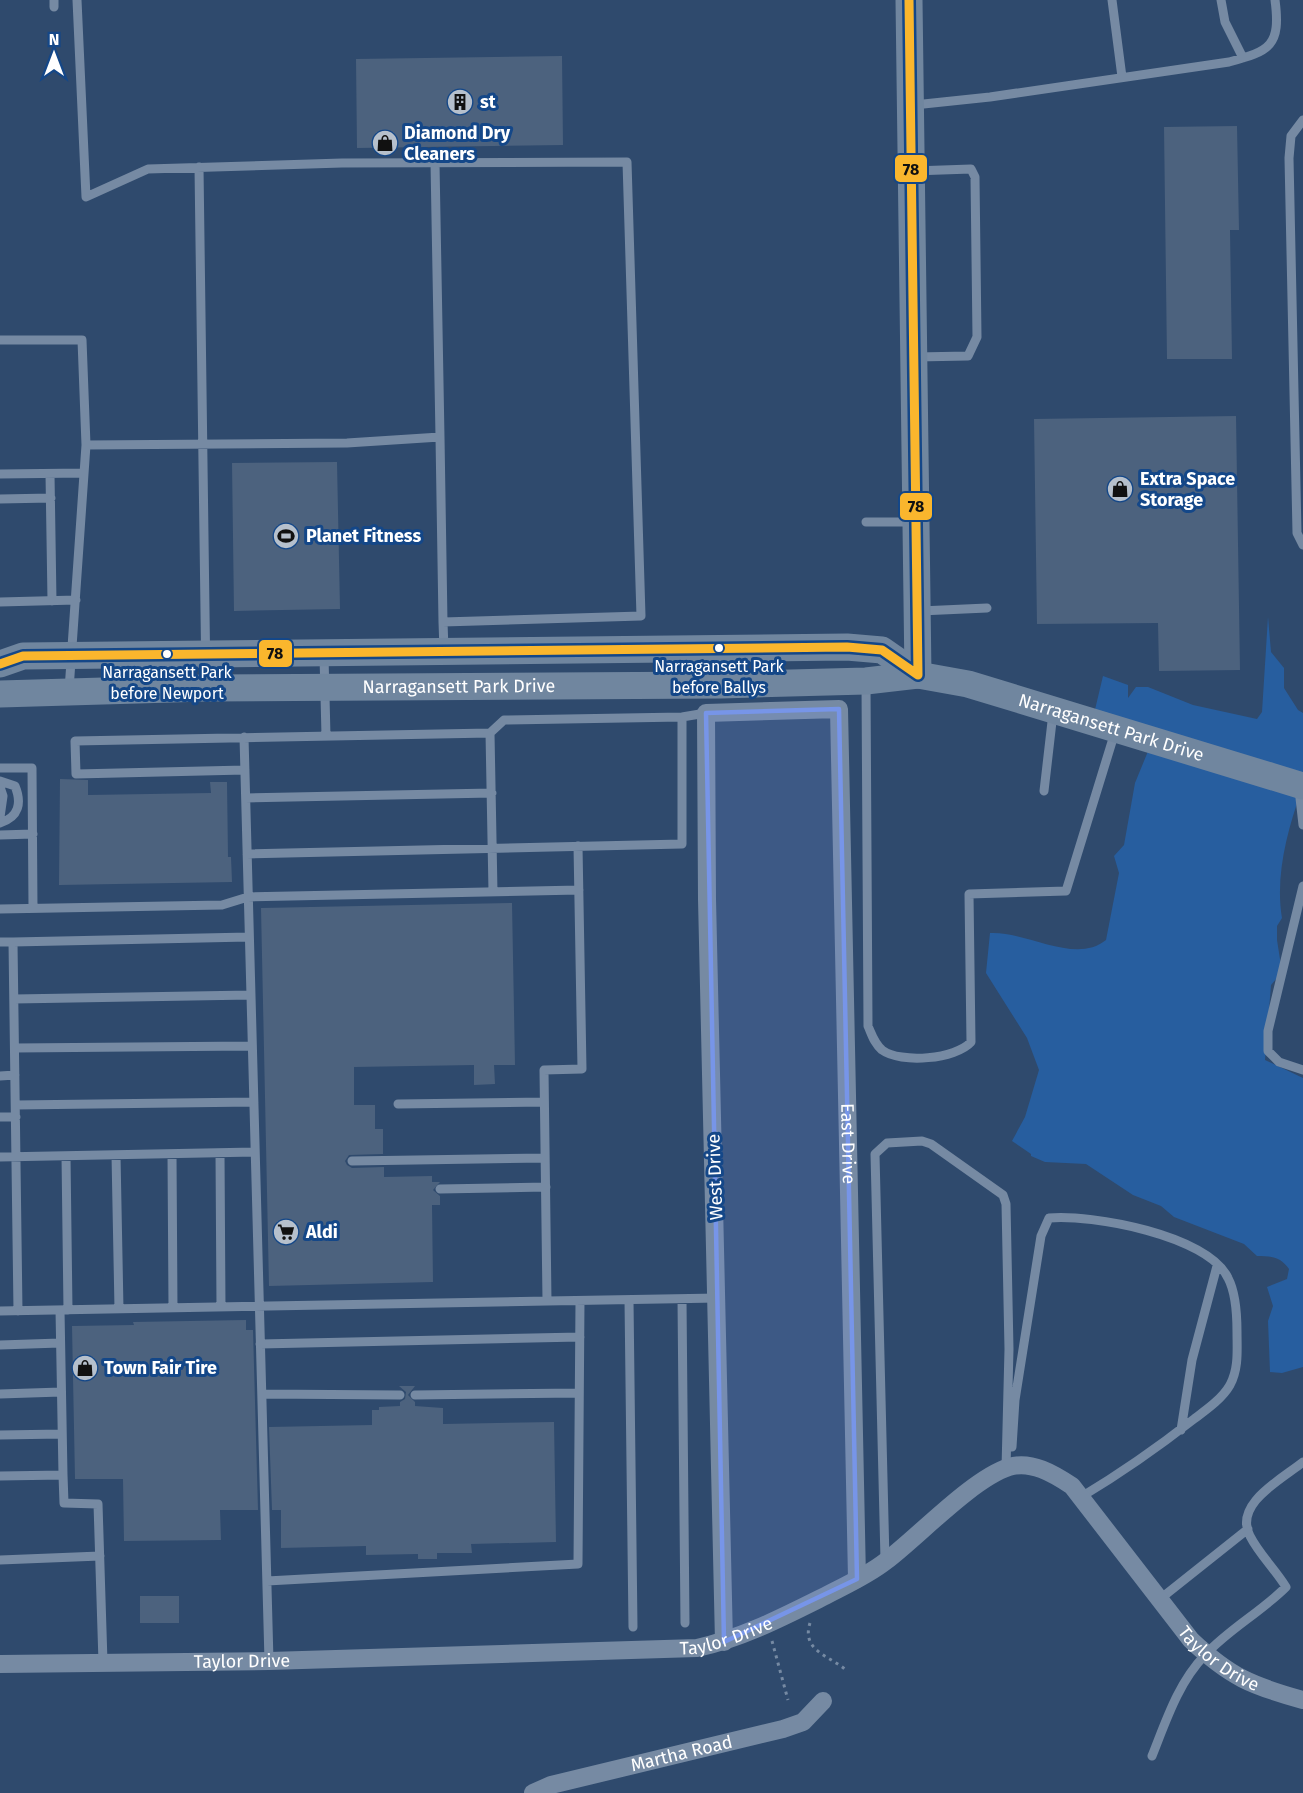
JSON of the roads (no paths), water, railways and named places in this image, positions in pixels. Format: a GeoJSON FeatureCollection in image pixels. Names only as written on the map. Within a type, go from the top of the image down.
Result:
{"type":"FeatureCollection","features":[{"type":"Feature","properties":{"kind":"street"},"geometry":{"type":"LineString","coordinates":[[909,0],[916,357],[918,675]]}},
{"type":"Feature","properties":{"kind":"street","name":"Narragansett Park Drive"},"geometry":{"type":"LineString","coordinates":[[0,664],[23,656],[847,647],[882,650],[918,675]]}},
{"type":"Feature","properties":{"kind":"street","name":"Narragansett Park Drive"},"geometry":{"type":"LineString","coordinates":[[0,694],[206,688],[866,681],[918,675],[968,684],[1301,785]]}},
{"type":"Feature","properties":{"kind":"street","name":"East Drive"},"geometry":{"type":"LineString","coordinates":[[706,713],[839,709],[858,1579]]}},
{"type":"Feature","properties":{"kind":"street","name":"West Drive"},"geometry":{"type":"LineString","coordinates":[[706,713],[707,899],[718,1299],[724,1642]]}},
{"type":"Feature","properties":{"kind":"street","name":"Taylor Drive"},"geometry":{"type":"LineString","coordinates":[[0,1664],[269,1661],[697,1648],[724,1642],[767,1625],[858,1579],[885,1563],[983,1480],[1008,1467],[1032,1466],[1053,1474],[1072,1486],[1191,1640],[1230,1674],[1255,1687],[1303,1700]]}},
{"type":"Feature","properties":{"kind":"street","name":"Martha Road"},"geometry":{"type":"LineString","coordinates":[[533,1793],[578,1778],[783,1729],[803,1722],[823,1701]]}},
{"type":"Feature","properties":{"kind":"lane"},"geometry":{"type":"LineString","coordinates":[[77,0],[86,197],[148,168],[627,162],[641,616],[443,622]]}},
{"type":"Feature","properties":{"kind":"lane"},"geometry":{"type":"LineString","coordinates":[[1113,0],[1122,77]]}},
{"type":"Feature","properties":{"kind":"lane"},"geometry":{"type":"LineString","coordinates":[[1221,0],[1225,22],[1243,58]]}},
{"type":"Feature","properties":{"kind":"lane"},"geometry":{"type":"LineString","coordinates":[[912,106],[990,98],[1260,54],[1272,43],[1276,25],[1275,0]]}},
{"type":"Feature","properties":{"kind":"lane"},"geometry":{"type":"LineString","coordinates":[[1303,120],[1291,136],[1290,158],[1297,533],[1303,545]]}},
{"type":"Feature","properties":{"kind":"lane"},"geometry":{"type":"LineString","coordinates":[[435,163],[444,652]]}},
{"type":"Feature","properties":{"kind":"lane"},"geometry":{"type":"LineString","coordinates":[[199,167],[206,688]]}},
{"type":"Feature","properties":{"kind":"lane"},"geometry":{"type":"LineString","coordinates":[[913,171],[971,169],[975,177],[977,337],[974,348],[968,356],[916,357]]}},
{"type":"Feature","properties":{"kind":"lane"},"geometry":{"type":"LineString","coordinates":[[0,340],[82,340],[86,446],[69,691]]}},
{"type":"Feature","properties":{"kind":"lane"},"geometry":{"type":"LineString","coordinates":[[86,446],[346,443],[440,437]]}},
{"type":"Feature","properties":{"kind":"lane"},"geometry":{"type":"LineString","coordinates":[[0,474],[84,473]]}},
{"type":"Feature","properties":{"kind":"lane"},"geometry":{"type":"LineString","coordinates":[[50,474],[52,601]]}},
{"type":"Feature","properties":{"kind":"lane"},"geometry":{"type":"LineString","coordinates":[[0,499],[51,498]]}},
{"type":"Feature","properties":{"kind":"lane"},"geometry":{"type":"LineString","coordinates":[[866,522],[917,522]]}},
{"type":"Feature","properties":{"kind":"lane"},"geometry":{"type":"LineString","coordinates":[[0,602],[76,600]]}},
{"type":"Feature","properties":{"kind":"lane"},"geometry":{"type":"LineString","coordinates":[[918,612],[987,608]]}},
{"type":"Feature","properties":{"kind":"lane"},"geometry":{"type":"LineString","coordinates":[[324,654],[326,736]]}},
{"type":"Feature","properties":{"kind":"lane"},"geometry":{"type":"LineString","coordinates":[[866,681],[868,1026],[875,1043],[896,1057],[944,1056],[963,1050],[971,1042],[969,894],[1066,891],[1116,729]]}},
{"type":"Feature","properties":{"kind":"lane"},"geometry":{"type":"LineString","coordinates":[[1044,791],[1053,711]]}},
{"type":"Feature","properties":{"kind":"lane"},"geometry":{"type":"LineString","coordinates":[[245,770],[76,774],[75,741],[490,733],[504,720],[682,717],[706,713]]}},
{"type":"Feature","properties":{"kind":"lane"},"geometry":{"type":"LineString","coordinates":[[247,854],[682,844],[682,717]]}},
{"type":"Feature","properties":{"kind":"lane"},"geometry":{"type":"LineString","coordinates":[[490,733],[493,892]]}},
{"type":"Feature","properties":{"kind":"lane"},"geometry":{"type":"LineString","coordinates":[[244,737],[269,1661]]}},
{"type":"Feature","properties":{"kind":"lane"},"geometry":{"type":"LineString","coordinates":[[0,768],[32,768],[36,908]]}},
{"type":"Feature","properties":{"kind":"lane"},"geometry":{"type":"LineString","coordinates":[[0,781],[15,786],[20,799],[18,809],[9,820],[0,823]]}},
{"type":"Feature","properties":{"kind":"lane"},"geometry":{"type":"LineString","coordinates":[[1301,785],[1303,825]]}},
{"type":"Feature","properties":{"kind":"lane"},"geometry":{"type":"LineString","coordinates":[[0,787],[3,795],[0,817]]}},
{"type":"Feature","properties":{"kind":"lane"},"geometry":{"type":"LineString","coordinates":[[246,798],[492,794]]}},
{"type":"Feature","properties":{"kind":"lane"},"geometry":{"type":"LineString","coordinates":[[0,835],[33,834]]}},
{"type":"Feature","properties":{"kind":"lane"},"geometry":{"type":"LineString","coordinates":[[548,1301],[544,1070],[582,1069],[578,846]]}},
{"type":"Feature","properties":{"kind":"lane"},"geometry":{"type":"LineString","coordinates":[[1303,886],[1268,1031],[1268,1050],[1279,1062],[1303,1070]]}},
{"type":"Feature","properties":{"kind":"lane"},"geometry":{"type":"LineString","coordinates":[[0,909],[222,905],[248,897],[579,890]]}},
{"type":"Feature","properties":{"kind":"lane"},"geometry":{"type":"LineString","coordinates":[[0,942],[249,937]]}},
{"type":"Feature","properties":{"kind":"lane"},"geometry":{"type":"LineString","coordinates":[[13,942],[18,1311]]}},
{"type":"Feature","properties":{"kind":"lane"},"geometry":{"type":"LineString","coordinates":[[14,999],[251,995]]}},
{"type":"Feature","properties":{"kind":"lane"},"geometry":{"type":"LineString","coordinates":[[15,1048],[252,1046]]}},
{"type":"Feature","properties":{"kind":"lane"},"geometry":{"type":"LineString","coordinates":[[0,1076],[15,1075]]}},
{"type":"Feature","properties":{"kind":"lane"},"geometry":{"type":"LineString","coordinates":[[16,1106],[254,1102]]}},
{"type":"Feature","properties":{"kind":"lane"},"geometry":{"type":"LineString","coordinates":[[398,1104],[544,1102]]}},
{"type":"Feature","properties":{"kind":"lane"},"geometry":{"type":"LineString","coordinates":[[0,1117],[16,1117]]}},
{"type":"Feature","properties":{"kind":"lane"},"geometry":{"type":"LineString","coordinates":[[885,1563],[875,1154],[886,1143],[931,1144],[1003,1195],[1006,1204],[1009,1349],[1008,1467]]}},
{"type":"Feature","properties":{"kind":"lane"},"geometry":{"type":"LineString","coordinates":[[0,1157],[255,1152]]}},
{"type":"Feature","properties":{"kind":"lane"},"geometry":{"type":"LineString","coordinates":[[220,1153],[221,1307]]}},
{"type":"Feature","properties":{"kind":"lane"},"geometry":{"type":"LineString","coordinates":[[172,1154],[173,1308]]}},
{"type":"Feature","properties":{"kind":"lane"},"geometry":{"type":"LineString","coordinates":[[116,1155],[119,1309]]}},
{"type":"Feature","properties":{"kind":"lane"},"geometry":{"type":"LineString","coordinates":[[66,1156],[64,1310],[60,1343],[64,1503],[98,1504],[103,1662]]}},
{"type":"Feature","properties":{"kind":"lane"},"geometry":{"type":"LineString","coordinates":[[352,1161],[545,1158]]}},
{"type":"Feature","properties":{"kind":"lane"},"geometry":{"type":"LineString","coordinates":[[440,1189],[546,1187]]}},
{"type":"Feature","properties":{"kind":"lane"},"geometry":{"type":"LineString","coordinates":[[1008,1467],[1015,1400],[1041,1236],[1048,1218],[1066,1216],[1161,1234],[1195,1247],[1228,1277],[1237,1316],[1237,1370],[1229,1387],[1181,1430],[1148,1456],[1081,1497]]}},
{"type":"Feature","properties":{"kind":"lane"},"geometry":{"type":"LineString","coordinates":[[1181,1430],[1192,1360],[1217,1266]]}},
{"type":"Feature","properties":{"kind":"lane"},"geometry":{"type":"LineString","coordinates":[[682,1299],[685,1623]]}},
{"type":"Feature","properties":{"kind":"lane"},"geometry":{"type":"LineString","coordinates":[[0,1311],[718,1299]]}},
{"type":"Feature","properties":{"kind":"lane"},"geometry":{"type":"LineString","coordinates":[[267,1581],[578,1564],[580,1300]]}},
{"type":"Feature","properties":{"kind":"lane"},"geometry":{"type":"LineString","coordinates":[[629,1300],[633,1627]]}},
{"type":"Feature","properties":{"kind":"lane"},"geometry":{"type":"LineString","coordinates":[[260,1344],[580,1337]]}},
{"type":"Feature","properties":{"kind":"lane"},"geometry":{"type":"LineString","coordinates":[[0,1345],[60,1343]]}},
{"type":"Feature","properties":{"kind":"lane"},"geometry":{"type":"LineString","coordinates":[[0,1394],[61,1392]]}},
{"type":"Feature","properties":{"kind":"lane"},"geometry":{"type":"LineString","coordinates":[[415,1395],[579,1393]]}},
{"type":"Feature","properties":{"kind":"lane"},"geometry":{"type":"LineString","coordinates":[[262,1394],[400,1395]]}},
{"type":"Feature","properties":{"kind":"lane"},"geometry":{"type":"LineString","coordinates":[[0,1435],[62,1434]]}},
{"type":"Feature","properties":{"kind":"lane"},"geometry":{"type":"LineString","coordinates":[[1152,1756],[1182,1685],[1206,1653],[1286,1587],[1249,1535],[1246,1518],[1252,1504],[1303,1462]]}},
{"type":"Feature","properties":{"kind":"lane"},"geometry":{"type":"LineString","coordinates":[[0,1476],[63,1475]]}},
{"type":"Feature","properties":{"kind":"lane"},"geometry":{"type":"LineString","coordinates":[[1160,1599],[1248,1529]]}},
{"type":"Feature","properties":{"kind":"lane"},"geometry":{"type":"LineString","coordinates":[[0,1560],[100,1556]]}},
{"type":"Feature","properties":{"kind":"place","name":"st"},"geometry":{"type":"Point","coordinates":[460,102]}},
{"type":"Feature","properties":{"kind":"place","name":"Diamond Dry Cleaners"},"geometry":{"type":"Point","coordinates":[385,143]}},
{"type":"Feature","properties":{"kind":"place","name":"Extra Space Storage"},"geometry":{"type":"Point","coordinates":[1120,489]}},
{"type":"Feature","properties":{"kind":"place","name":"Planet Fitness"},"geometry":{"type":"Point","coordinates":[286,536]}},
{"type":"Feature","properties":{"kind":"place","name":"Narragansett Park before Ballys"},"geometry":{"type":"Point","coordinates":[719,648]}},
{"type":"Feature","properties":{"kind":"place","name":"Narragansett Park before Newport"},"geometry":{"type":"Point","coordinates":[167,654]}},
{"type":"Feature","properties":{"kind":"place","name":"Aldi"},"geometry":{"type":"Point","coordinates":[286,1232]}},
{"type":"Feature","properties":{"kind":"place","name":"Town Fair Tire"},"geometry":{"type":"Point","coordinates":[85,1368]}}]}
